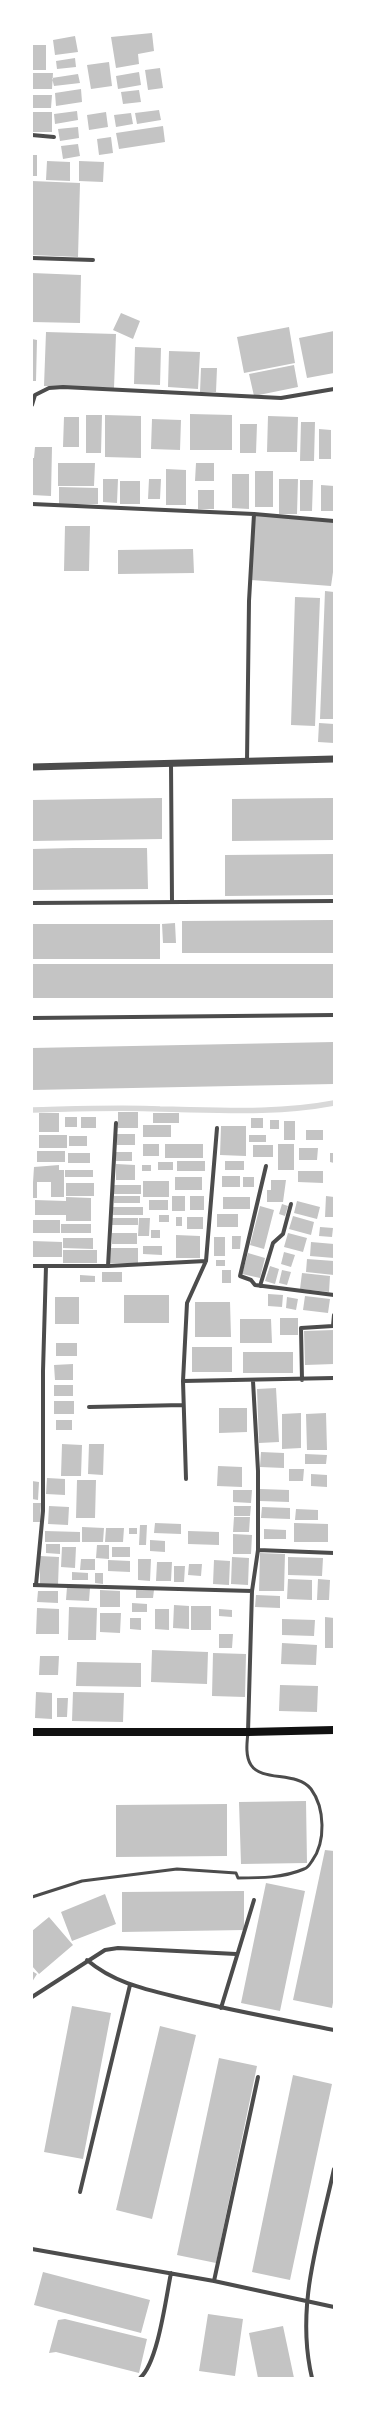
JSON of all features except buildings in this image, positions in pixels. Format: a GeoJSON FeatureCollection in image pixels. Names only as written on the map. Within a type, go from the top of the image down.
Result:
{"type":"FeatureCollection","features":[{"type":"Feature","properties":{"kind":"main road"},"geometry":{"type":"LineString","coordinates":[[32,1732],[248,1732],[334,1730]]}},
{"type":"Feature","properties":{"kind":"street"},"geometry":{"type":"LineString","coordinates":[[32,135],[54,137]]}},
{"type":"Feature","properties":{"kind":"street"},"geometry":{"type":"LineString","coordinates":[[32,258],[93,260]]}},
{"type":"Feature","properties":{"kind":"street"},"geometry":{"type":"LineString","coordinates":[[32,405],[35,395],[49,388],[63,387],[281,398],[334,389]]}},
{"type":"Feature","properties":{"kind":"street"},"geometry":{"type":"LineString","coordinates":[[32,504],[254,514],[334,522]]}},
{"type":"Feature","properties":{"kind":"street"},"geometry":{"type":"LineString","coordinates":[[247,761],[250,601],[254,514]]}},
{"type":"Feature","properties":{"kind":"street"},"geometry":{"type":"LineString","coordinates":[[32,767],[334,759]]}},
{"type":"Feature","properties":{"kind":"street"},"geometry":{"type":"LineString","coordinates":[[171,763],[172,902]]}},
{"type":"Feature","properties":{"kind":"street"},"geometry":{"type":"LineString","coordinates":[[32,903],[334,902]]}},
{"type":"Feature","properties":{"kind":"street"},"geometry":{"type":"LineString","coordinates":[[32,1018],[334,1015]]}},
{"type":"Feature","properties":{"kind":"street"},"geometry":{"type":"LineString","coordinates":[[108,1266],[116,1123]]}},
{"type":"Feature","properties":{"kind":"street"},"geometry":{"type":"LineString","coordinates":[[186,1479],[183,1381],[187,1303],[206,1261],[217,1128]]}},
{"type":"Feature","properties":{"kind":"street"},"geometry":{"type":"LineString","coordinates":[[266,1166],[240,1274],[241,1277],[251,1280],[253,1284],[260,1286],[334,1295]]}},
{"type":"Feature","properties":{"kind":"street"},"geometry":{"type":"LineString","coordinates":[[260,1286],[273,1243],[283,1234],[291,1204]]}},
{"type":"Feature","properties":{"kind":"street"},"geometry":{"type":"LineString","coordinates":[[32,1266],[108,1266],[206,1261]]}},
{"type":"Feature","properties":{"kind":"street"},"geometry":{"type":"LineString","coordinates":[[46,1266],[43,1371],[43,1511],[34,1585],[252,1590]]}},
{"type":"Feature","properties":{"kind":"street"},"geometry":{"type":"LineString","coordinates":[[302,1380],[300,1328],[334,1326],[334,1315]]}},
{"type":"Feature","properties":{"kind":"street"},"geometry":{"type":"LineString","coordinates":[[183,1381],[253,1381],[334,1378]]}},
{"type":"Feature","properties":{"kind":"street"},"geometry":{"type":"LineString","coordinates":[[248,1732],[252,1590],[258,1550],[258,1471],[253,1381]]}},
{"type":"Feature","properties":{"kind":"street"},"geometry":{"type":"LineString","coordinates":[[89,1407],[183,1405]]}},
{"type":"Feature","properties":{"kind":"street"},"geometry":{"type":"LineString","coordinates":[[258,1550],[334,1553]]}},
{"type":"Feature","properties":{"kind":"street"},"geometry":{"type":"LineString","coordinates":[[221,2008],[236,1954],[245,1934],[254,1900]]}},
{"type":"Feature","properties":{"kind":"street"},"geometry":{"type":"LineString","coordinates":[[32,1998],[87,1960],[105,1950],[118,1948],[236,1954]]}},
{"type":"Feature","properties":{"kind":"street"},"geometry":{"type":"LineString","coordinates":[[87,1960],[102,1973],[130,1985],[221,2008],[334,2030]]}},
{"type":"Feature","properties":{"kind":"street"},"geometry":{"type":"LineString","coordinates":[[80,2192],[130,1985]]}},
{"type":"Feature","properties":{"kind":"street"},"geometry":{"type":"LineString","coordinates":[[214,2281],[258,2077]]}},
{"type":"Feature","properties":{"kind":"street"},"geometry":{"type":"LineString","coordinates":[[312,2378],[305,2333],[306,2301],[334,2169]]}},
{"type":"Feature","properties":{"kind":"street"},"geometry":{"type":"LineString","coordinates":[[32,2250],[214,2281],[334,2307]]}},
{"type":"Feature","properties":{"kind":"street"},"geometry":{"type":"LineString","coordinates":[[140,2378],[146,2372],[158,2336],[171,2273]]}},
{"type":"Feature","properties":{"kind":"lane"},"geometry":{"type":"LineString","coordinates":[[32,1897],[82,1881],[177,1869],[236,1873],[238,1878],[270,1878],[306,1869],[318,1853],[322,1827],[320,1807],[311,1789],[301,1781],[258,1772],[250,1765],[247,1752],[248,1732]]}},
{"type":"Feature","properties":{"kind":"waterway"},"geometry":{"type":"LineString","coordinates":[[32,1110],[96,1108],[269,1110],[291,1109],[334,1103]]}}]}
